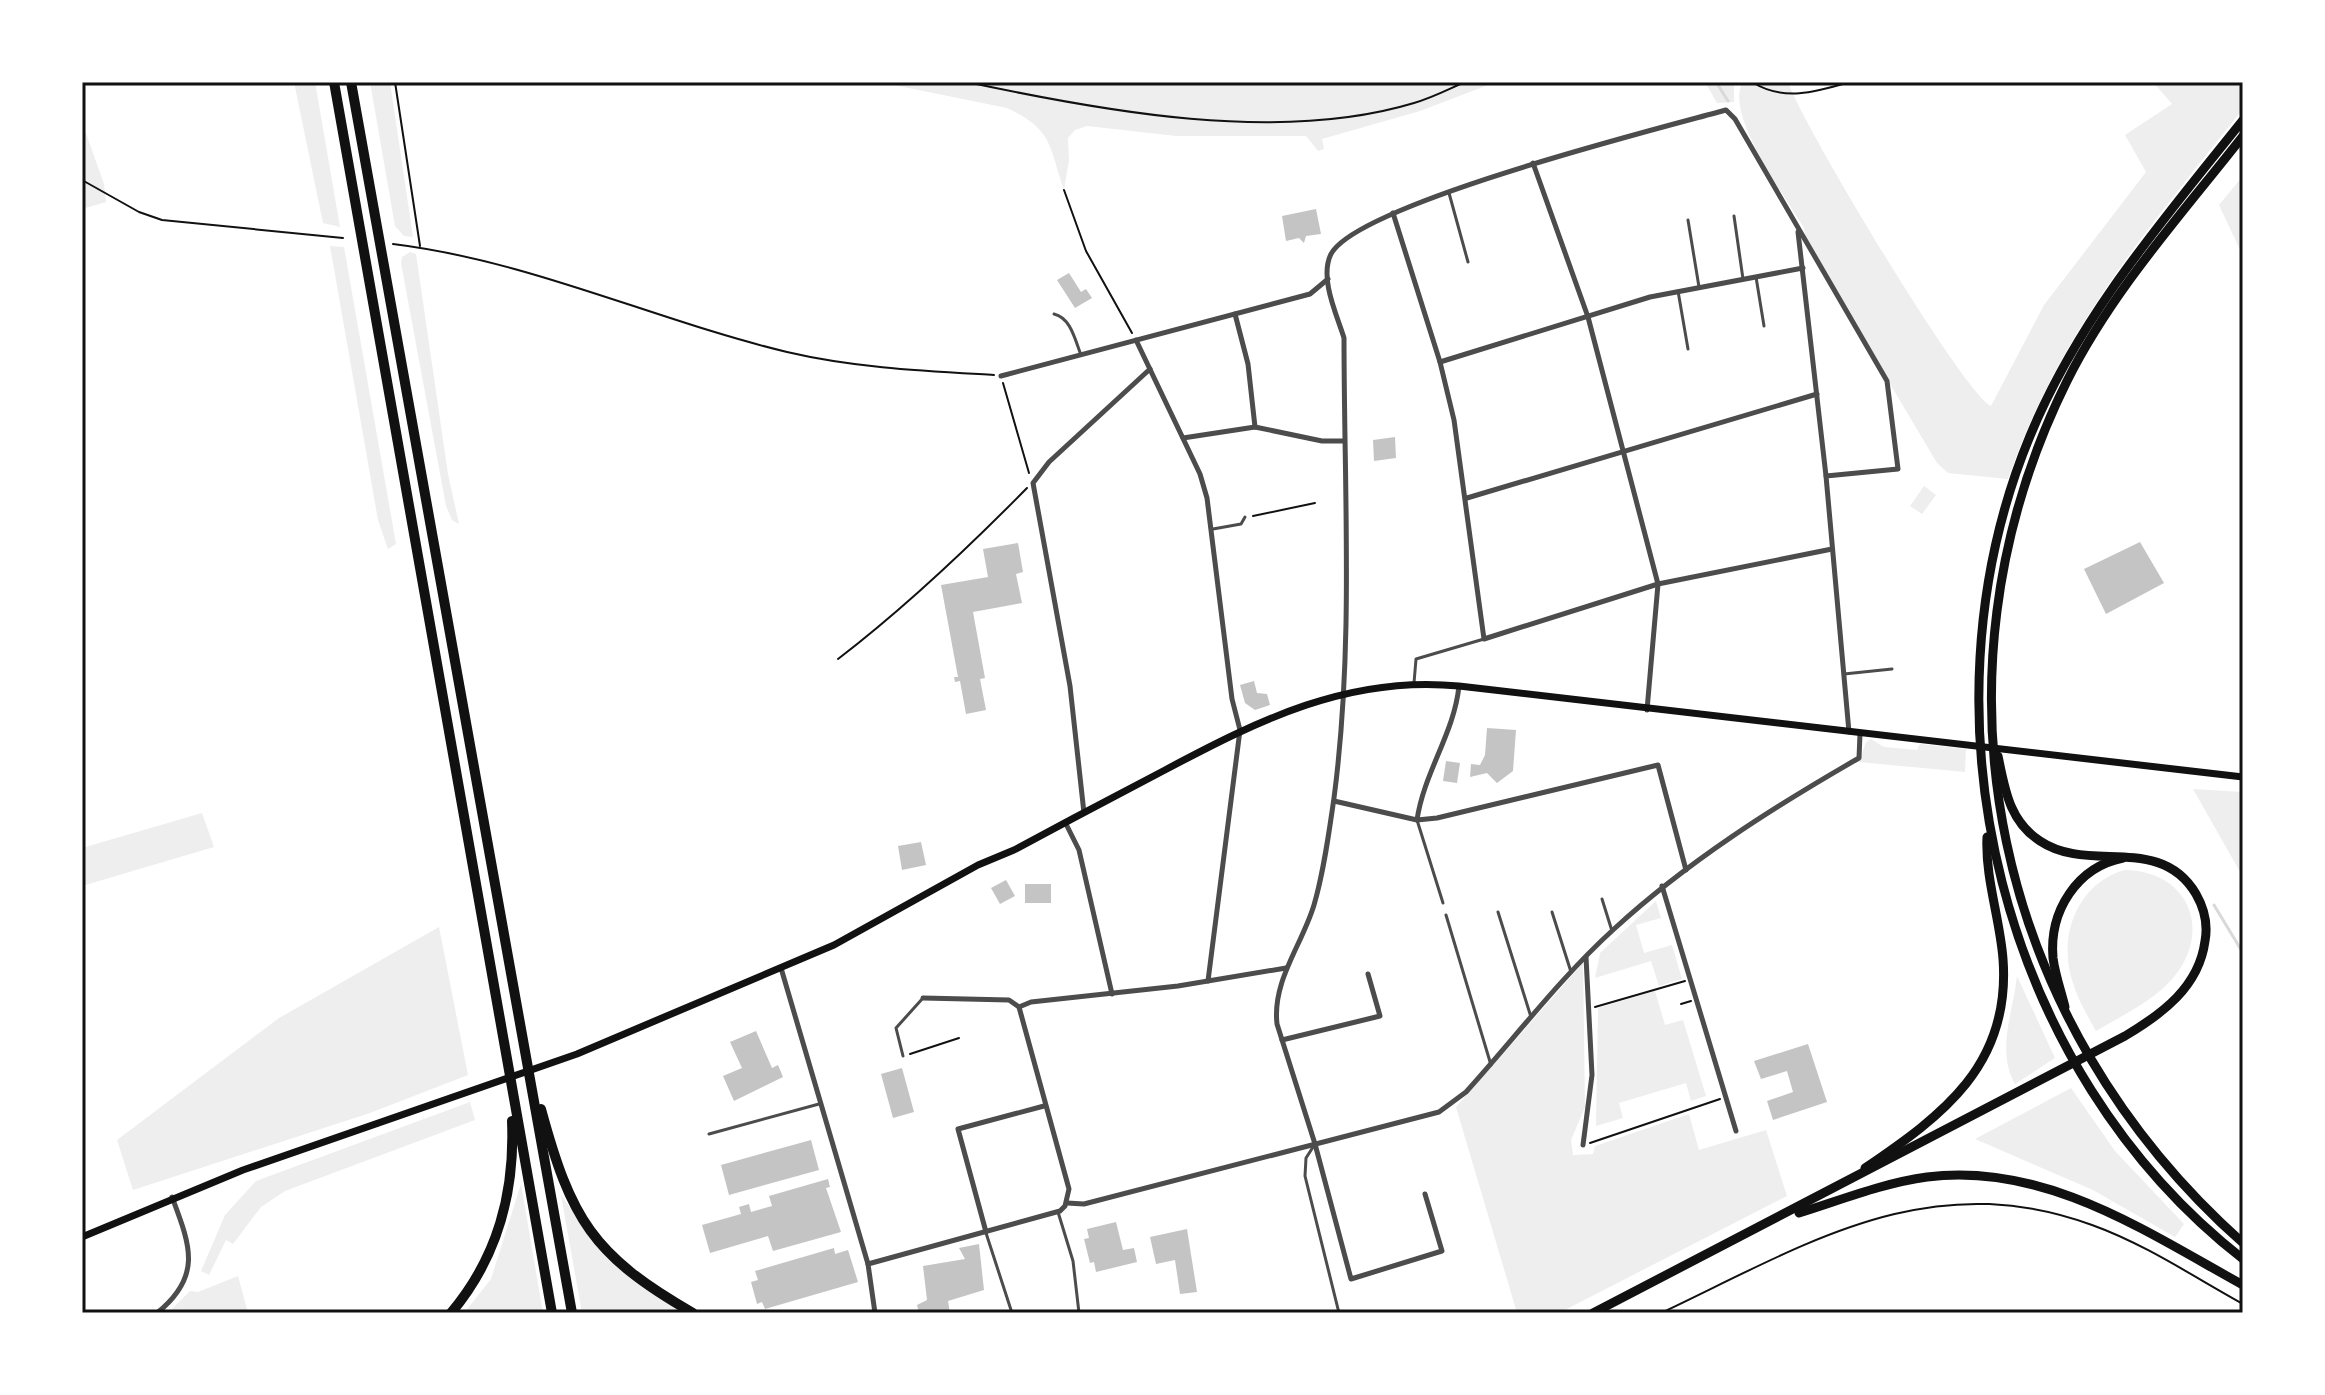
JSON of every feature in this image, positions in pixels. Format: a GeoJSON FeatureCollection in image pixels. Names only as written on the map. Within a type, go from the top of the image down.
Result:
{"type":"FeatureCollection","features":[{"type":"Feature","properties":{"kind":"highway"},"geometry":{"type":"LineString","coordinates":[[334,82],[552,1313]]}},
{"type":"Feature","properties":{"kind":"highway"},"geometry":{"type":"LineString","coordinates":[[351,82],[572,1313]]}},
{"type":"Feature","properties":{"kind":"highway"},"geometry":{"type":"LineString","coordinates":[[2243,120],[2107,295],[2072,350],[2029,438],[2009,496],[1989,581],[1980,657],[1980,728],[1988,818],[2015,927],[2064,1041],[2093,1092],[2166,1186],[2243,1259]]}},
{"type":"Feature","properties":{"kind":"highway"},"geometry":{"type":"LineString","coordinates":[[2243,136],[2115,301],[2075,366],[2043,434],[2023,490],[2002,578],[1993,656],[1992,729],[2008,858],[2024,915],[2070,1026],[2102,1083],[2166,1167],[2243,1243]]}},
{"type":"Feature","properties":{"kind":"highway"},"geometry":{"type":"LineString","coordinates":[[1593,1313],[1777,1220],[2125,1036],[2174,1001],[2199,964],[2205,943],[2204,916],[2198,898],[2181,876],[2166,865],[2139,857],[2068,853],[2045,844],[2030,834],[2013,811],[1998,769]]}},
{"type":"Feature","properties":{"kind":"highway"},"geometry":{"type":"LineString","coordinates":[[1823,1195],[1937,1117],[1958,1097],[1982,1060],[2000,1011],[2004,977],[1987,850],[1988,818]]}},
{"type":"Feature","properties":{"kind":"highway"},"geometry":{"type":"LineString","coordinates":[[2070,1026],[2053,961],[2053,936],[2059,913],[2085,875],[2120,858],[2139,857]]}},
{"type":"Feature","properties":{"kind":"highway"},"geometry":{"type":"LineString","coordinates":[[526,1058],[558,1169],[578,1215],[621,1265],[693,1313]]}},
{"type":"Feature","properties":{"kind":"highway"},"geometry":{"type":"LineString","coordinates":[[451,1313],[489,1258],[506,1209],[512,1166],[512,1087]]}},
{"type":"Feature","properties":{"kind":"highway"},"geometry":{"type":"LineString","coordinates":[[1777,1220],[1908,1180],[1949,1175],[2006,1178],[2079,1199],[2243,1285]]}},
{"type":"Feature","properties":{"kind":"main road"},"geometry":{"type":"LineString","coordinates":[[82,1237],[172,1197],[577,1054],[751,981],[834,945],[978,865],[1240,730],[1290,708],[1343,692],[1414,683],[1459,686],[2243,777]]}},
{"type":"Feature","properties":{"kind":"street"},"geometry":{"type":"LineString","coordinates":[[1425,1194],[1442,1251],[1351,1279],[1275,1007],[1286,968],[1314,905],[1334,801],[1343,692],[1344,338],[1328,279],[1331,255],[1346,240],[1393,213],[1533,163],[1726,110],[1735,119],[1887,381],[1898,469],[1826,476]]}},
{"type":"Feature","properties":{"kind":"street"},"geometry":{"type":"LineString","coordinates":[[1533,163],[1588,317],[1658,584],[1647,710]]}},
{"type":"Feature","properties":{"kind":"street"},"geometry":{"type":"LineString","coordinates":[[1393,213],[1440,362],[1467,498],[1484,639],[1658,584],[1832,549]]}},
{"type":"Feature","properties":{"kind":"street"},"geometry":{"type":"LineString","coordinates":[[1797,228],[1826,476],[1849,733]]}},
{"type":"Feature","properties":{"kind":"street"},"geometry":{"type":"LineString","coordinates":[[1440,362],[1678,291],[1803,268]]}},
{"type":"Feature","properties":{"kind":"street"},"geometry":{"type":"LineString","coordinates":[[1001,376],[1310,294],[1328,279]]}},
{"type":"Feature","properties":{"kind":"street"},"geometry":{"type":"LineString","coordinates":[[1235,314],[1248,364],[1255,427]]}},
{"type":"Feature","properties":{"kind":"street"},"geometry":{"type":"LineString","coordinates":[[1136,340],[1200,474],[1211,529],[1232,699],[1240,730],[1208,981]]}},
{"type":"Feature","properties":{"kind":"street"},"geometry":{"type":"LineString","coordinates":[[1084,813],[1070,686],[1033,483],[1049,462],[1150,369]]}},
{"type":"Feature","properties":{"kind":"street"},"geometry":{"type":"LineString","coordinates":[[1467,498],[1817,394]]}},
{"type":"Feature","properties":{"kind":"street"},"geometry":{"type":"LineString","coordinates":[[1182,438],[1255,427],[1322,441],[1344,441]]}},
{"type":"Feature","properties":{"kind":"street"},"geometry":{"type":"LineString","coordinates":[[1417,820],[1421,791],[1455,715],[1459,686]]}},
{"type":"Feature","properties":{"kind":"street"},"geometry":{"type":"LineString","coordinates":[[1067,1203],[1084,1204],[1439,1112],[1466,1092],[1586,956],[1662,886],[1767,813],[1859,758],[1860,734]]}},
{"type":"Feature","properties":{"kind":"street"},"geometry":{"type":"LineString","coordinates":[[1334,801],[1417,820],[1481,810],[1658,765],[1686,870]]}},
{"type":"Feature","properties":{"kind":"street"},"geometry":{"type":"LineString","coordinates":[[1065,822],[1079,850],[1112,994]]}},
{"type":"Feature","properties":{"kind":"street"},"geometry":{"type":"LineString","coordinates":[[1662,886],[1736,1131]]}},
{"type":"Feature","properties":{"kind":"street"},"geometry":{"type":"LineString","coordinates":[[1583,1145],[1591,1099],[1591,1008],[1586,956]]}},
{"type":"Feature","properties":{"kind":"street"},"geometry":{"type":"LineString","coordinates":[[781,968],[868,1264],[875,1313]]}},
{"type":"Feature","properties":{"kind":"street"},"geometry":{"type":"LineString","coordinates":[[1019,1007],[1031,1002],[1112,994],[1286,968]]}},
{"type":"Feature","properties":{"kind":"street"},"geometry":{"type":"LineString","coordinates":[[1282,1040],[1380,1016],[1368,974]]}},
{"type":"Feature","properties":{"kind":"street"},"geometry":{"type":"LineString","coordinates":[[868,1264],[1058,1212],[1067,1203],[1069,1189],[1019,1007],[1009,1000],[923,998]]}},
{"type":"Feature","properties":{"kind":"street"},"geometry":{"type":"LineString","coordinates":[[986,1232],[958,1129],[1044,1106]]}},
{"type":"Feature","properties":{"kind":"street"},"geometry":{"type":"LineString","coordinates":[[157,1313],[175,1298],[186,1282],[190,1263],[187,1240],[172,1197]]}},
{"type":"Feature","properties":{"kind":"lane"},"geometry":{"type":"LineString","coordinates":[[1449,193],[1468,262]]}},
{"type":"Feature","properties":{"kind":"lane"},"geometry":{"type":"LineString","coordinates":[[1734,216],[1744,280]]}},
{"type":"Feature","properties":{"kind":"lane"},"geometry":{"type":"LineString","coordinates":[[1688,220],[1700,288]]}},
{"type":"Feature","properties":{"kind":"lane"},"geometry":{"type":"LineString","coordinates":[[1756,277],[1764,326]]}},
{"type":"Feature","properties":{"kind":"lane"},"geometry":{"type":"LineString","coordinates":[[1678,291],[1688,349]]}},
{"type":"Feature","properties":{"kind":"lane"},"geometry":{"type":"LineString","coordinates":[[1054,314],[1062,316],[1068,323],[1081,356]]}},
{"type":"Feature","properties":{"kind":"lane"},"geometry":{"type":"LineString","coordinates":[[1211,529],[1241,524],[1245,517]]}},
{"type":"Feature","properties":{"kind":"lane"},"geometry":{"type":"LineString","coordinates":[[1414,683],[1416,659],[1484,639]]}},
{"type":"Feature","properties":{"kind":"lane"},"geometry":{"type":"LineString","coordinates":[[1843,674],[1892,669]]}},
{"type":"Feature","properties":{"kind":"lane"},"geometry":{"type":"LineString","coordinates":[[1417,820],[1443,903]]}},
{"type":"Feature","properties":{"kind":"lane"},"geometry":{"type":"LineString","coordinates":[[1602,899],[1612,931]]}},
{"type":"Feature","properties":{"kind":"lane"},"geometry":{"type":"LineString","coordinates":[[1498,912],[1531,1017]]}},
{"type":"Feature","properties":{"kind":"lane"},"geometry":{"type":"LineString","coordinates":[[1552,912],[1571,972]]}},
{"type":"Feature","properties":{"kind":"lane"},"geometry":{"type":"LineString","coordinates":[[1446,915],[1491,1065]]}},
{"type":"Feature","properties":{"kind":"lane"},"geometry":{"type":"LineString","coordinates":[[903,1056],[896,1028],[923,998]]}},
{"type":"Feature","properties":{"kind":"lane"},"geometry":{"type":"LineString","coordinates":[[709,1134],[823,1103]]}},
{"type":"Feature","properties":{"kind":"lane"},"geometry":{"type":"LineString","coordinates":[[1315,1144],[1306,1158],[1305,1176],[1339,1313]]}},
{"type":"Feature","properties":{"kind":"lane"},"geometry":{"type":"LineString","coordinates":[[1058,1212],[1073,1261],[1079,1313]]}},
{"type":"Feature","properties":{"kind":"lane"},"geometry":{"type":"LineString","coordinates":[[986,1232],[1012,1313]]}},
{"type":"Feature","properties":{"kind":"path"},"geometry":{"type":"LineString","coordinates":[[395,82],[420,247]]}},
{"type":"Feature","properties":{"kind":"path"},"geometry":{"type":"LineString","coordinates":[[967,82],[1054,101],[1175,119],[1227,120],[1346,115],[1414,103],[1465,82]]}},
{"type":"Feature","properties":{"kind":"path"},"geometry":{"type":"LineString","coordinates":[[1752,82],[1776,95],[1792,95],[1850,82]]}},
{"type":"Feature","properties":{"kind":"path"},"geometry":{"type":"LineString","coordinates":[[82,180],[139,212],[162,220],[343,238]]}},
{"type":"Feature","properties":{"kind":"path"},"geometry":{"type":"LineString","coordinates":[[1064,190],[1086,251],[1136,340]]}},
{"type":"Feature","properties":{"kind":"path"},"geometry":{"type":"LineString","coordinates":[[393,244],[527,270],[787,352],[872,368],[1001,376],[1033,483],[964,552],[883,624],[838,659]]}},
{"type":"Feature","properties":{"kind":"path"},"geometry":{"type":"LineString","coordinates":[[1245,517],[1315,503]]}},
{"type":"Feature","properties":{"kind":"path"},"geometry":{"type":"LineString","coordinates":[[1591,1008],[1620,997],[1690,979]]}},
{"type":"Feature","properties":{"kind":"path"},"geometry":{"type":"LineString","coordinates":[[1644,986],[1645,992]]}},
{"type":"Feature","properties":{"kind":"path"},"geometry":{"type":"LineString","coordinates":[[903,1056],[959,1038]]}},
{"type":"Feature","properties":{"kind":"path"},"geometry":{"type":"LineString","coordinates":[[1583,1145],[1725,1097]]}},
{"type":"Feature","properties":{"kind":"path"},"geometry":{"type":"LineString","coordinates":[[1670,1110],[1672,1116]]}},
{"type":"Feature","properties":{"kind":"path"},"geometry":{"type":"LineString","coordinates":[[1661,1313],[1846,1227],[1925,1205],[1966,1201],[2029,1208],[2094,1225],[2243,1304]]}},
{"type":"Feature","properties":{"kind":"shaded area"},"geometry":{"type":"Polygon","coordinates":[[[294,82],[315,82],[340,227],[323,223],[294,82]]]}},
{"type":"Feature","properties":{"kind":"shaded area"},"geometry":{"type":"Polygon","coordinates":[[[370,82],[390,82],[413,237],[404,236],[395,226],[370,82]]]}},
{"type":"Feature","properties":{"kind":"shaded area"},"geometry":{"type":"Polygon","coordinates":[[[879,82],[1496,82],[1420,111],[1322,139],[1324,149],[1318,151],[1306,136],[1176,136],[1087,126],[1075,130],[1068,138],[1069,160],[1064,190],[1047,140],[1033,123],[1022,116],[1007,108],[879,82]]]}},
{"type":"Feature","properties":{"kind":"shaded area"},"geometry":{"type":"Polygon","coordinates":[[[1705,82],[1734,82],[1734,102],[1717,103],[1705,82]]]}},
{"type":"Feature","properties":{"kind":"shaded area"},"geometry":{"type":"Polygon","coordinates":[[[1743,82],[1788,82],[1821,148],[1884,254],[1949,356],[1991,406],[2044,305],[2146,172],[2125,135],[2172,104],[2153,82],[2243,82],[2243,109],[2141,239],[2080,329],[2029,426],[2008,479],[1948,473],[1937,463],[1807,244],[1804,228],[1760,156],[1742,114],[1739,96],[1743,82]]]}},
{"type":"Feature","properties":{"kind":"shaded area"},"geometry":{"type":"Polygon","coordinates":[[[82,122],[104,184],[106,202],[82,209],[82,122]]]}},
{"type":"Feature","properties":{"kind":"shaded area"},"geometry":{"type":"Polygon","coordinates":[[[2243,176],[2243,256],[2219,205],[2243,176]]]}},
{"type":"Feature","properties":{"kind":"shaded area"},"geometry":{"type":"Polygon","coordinates":[[[330,246],[344,247],[396,544],[388,549],[378,520],[330,246]]]}},
{"type":"Feature","properties":{"kind":"shaded area"},"geometry":{"type":"Polygon","coordinates":[[[410,252],[416,254],[448,474],[459,524],[452,520],[446,506],[401,263],[402,257],[410,252]]]}},
{"type":"Feature","properties":{"kind":"shaded area"},"geometry":{"type":"Polygon","coordinates":[[[1924,486],[1936,495],[1922,514],[1910,506],[1924,486]]]}},
{"type":"Feature","properties":{"kind":"shaded area"},"geometry":{"type":"Polygon","coordinates":[[[1871,739],[1884,747],[1917,750],[1920,744],[1966,749],[1965,772],[1859,762],[1866,742],[1871,739]]]}},
{"type":"Feature","properties":{"kind":"shaded area"},"geometry":{"type":"Polygon","coordinates":[[[2193,789],[2243,792],[2243,877],[2193,789]]]}},
{"type":"Feature","properties":{"kind":"shaded area"},"geometry":{"type":"Polygon","coordinates":[[[202,813],[214,847],[82,886],[82,848],[202,813]]]}},
{"type":"Feature","properties":{"kind":"shaded area"},"geometry":{"type":"Polygon","coordinates":[[[2124,870],[2146,873],[2164,880],[2178,891],[2188,906],[2192,940],[2185,959],[2165,986],[2096,1031],[2072,980],[2068,963],[2070,929],[2084,899],[2094,887],[2124,870]]]}},
{"type":"Feature","properties":{"kind":"shaded area"},"geometry":{"type":"Polygon","coordinates":[[[1656,901],[1661,918],[1636,925],[1644,953],[1672,945],[1682,979],[1659,986],[1651,961],[1595,978],[1600,953],[1656,901]]]}},
{"type":"Feature","properties":{"kind":"shaded area"},"geometry":{"type":"Polygon","coordinates":[[[439,927],[468,1075],[370,1113],[133,1190],[117,1140],[279,1018],[439,927]]]}},
{"type":"Feature","properties":{"kind":"shaded area"},"geometry":{"type":"Polygon","coordinates":[[[1583,963],[1585,1107],[1571,1140],[1573,1155],[1593,1154],[1595,1146],[1689,1114],[1699,1150],[1766,1130],[1787,1196],[1559,1313],[1517,1313],[1456,1107],[1583,963]]]}},
{"type":"Feature","properties":{"kind":"shaded area"},"geometry":{"type":"Polygon","coordinates":[[[2017,976],[2055,1058],[2015,1084],[2009,1071],[2006,1045],[2017,976]]]}},
{"type":"Feature","properties":{"kind":"shaded area"},"geometry":{"type":"Polygon","coordinates":[[[1655,991],[1665,1025],[1683,1020],[1706,1096],[1691,1101],[1686,1083],[1619,1103],[1623,1118],[1596,1126],[1598,1008],[1655,991]]]}},
{"type":"Feature","properties":{"kind":"shaded area"},"geometry":{"type":"Polygon","coordinates":[[[2071,1088],[2115,1151],[2184,1224],[2175,1237],[2093,1190],[1975,1139],[2071,1088]]]}},
{"type":"Feature","properties":{"kind":"shaded area"},"geometry":{"type":"Polygon","coordinates":[[[470,1102],[475,1120],[285,1191],[261,1207],[233,1244],[226,1240],[209,1275],[201,1271],[225,1215],[256,1181],[470,1102]]]}},
{"type":"Feature","properties":{"kind":"shaded area"},"geometry":{"type":"Polygon","coordinates":[[[521,1184],[543,1313],[464,1313],[491,1279],[521,1184]]]}},
{"type":"Feature","properties":{"kind":"shaded area"},"geometry":{"type":"Polygon","coordinates":[[[561,1195],[614,1263],[644,1288],[685,1313],[582,1313],[561,1195]]]}},
{"type":"Feature","properties":{"kind":"shaded area"},"geometry":{"type":"Polygon","coordinates":[[[238,1276],[248,1313],[168,1313],[190,1291],[198,1292],[238,1276]]]}},
{"type":"Feature","properties":{"kind":"building"},"geometry":{"type":"Polygon","coordinates":[[[1316,209],[1321,234],[1306,236],[1304,243],[1299,238],[1286,241],[1282,216],[1316,209]]]}},
{"type":"Feature","properties":{"kind":"building"},"geometry":{"type":"Polygon","coordinates":[[[1069,273],[1081,292],[1086,289],[1092,298],[1075,308],[1057,280],[1069,273]]]}},
{"type":"Feature","properties":{"kind":"building"},"geometry":{"type":"Polygon","coordinates":[[[1395,437],[1396,458],[1374,461],[1373,440],[1395,437]]]}},
{"type":"Feature","properties":{"kind":"building"},"geometry":{"type":"Polygon","coordinates":[[[2140,542],[2164,583],[2106,614],[2084,569],[2140,542]]]}},
{"type":"Feature","properties":{"kind":"building"},"geometry":{"type":"Polygon","coordinates":[[[1018,543],[1023,572],[1016,574],[1022,603],[973,612],[985,678],[980,679],[986,710],[966,714],[960,681],[955,682],[954,677],[958,677],[941,585],[988,577],[983,549],[1018,543]]]}},
{"type":"Feature","properties":{"kind":"building"},"geometry":{"type":"Polygon","coordinates":[[[1254,681],[1257,693],[1267,694],[1270,705],[1255,710],[1245,703],[1240,685],[1254,681]]]}},
{"type":"Feature","properties":{"kind":"building"},"geometry":{"type":"Polygon","coordinates":[[[1487,728],[1516,730],[1513,771],[1497,783],[1487,773],[1470,777],[1471,764],[1480,765],[1485,755],[1487,728]]]}},
{"type":"Feature","properties":{"kind":"building"},"geometry":{"type":"Polygon","coordinates":[[[1446,761],[1460,763],[1457,783],[1443,781],[1446,761]]]}},
{"type":"Feature","properties":{"kind":"building"},"geometry":{"type":"Polygon","coordinates":[[[921,842],[926,865],[902,870],[898,846],[921,842]]]}},
{"type":"Feature","properties":{"kind":"building"},"geometry":{"type":"Polygon","coordinates":[[[1006,880],[1015,896],[1000,904],[991,888],[1006,880]]]}},
{"type":"Feature","properties":{"kind":"building"},"geometry":{"type":"Polygon","coordinates":[[[1025,884],[1051,884],[1051,903],[1025,903],[1025,884]]]}},
{"type":"Feature","properties":{"kind":"building"},"geometry":{"type":"Polygon","coordinates":[[[756,1031],[772,1068],[778,1065],[783,1077],[734,1101],[723,1076],[742,1068],[730,1042],[756,1031]]]}},
{"type":"Feature","properties":{"kind":"building"},"geometry":{"type":"Polygon","coordinates":[[[1808,1044],[1827,1102],[1773,1120],[1767,1101],[1793,1092],[1787,1071],[1761,1079],[1754,1061],[1808,1044]]]}},
{"type":"Feature","properties":{"kind":"building"},"geometry":{"type":"Polygon","coordinates":[[[902,1068],[914,1112],[893,1118],[881,1074],[902,1068]]]}},
{"type":"Feature","properties":{"kind":"building"},"geometry":{"type":"Polygon","coordinates":[[[811,1140],[819,1170],[729,1195],[721,1165],[811,1140]]]}},
{"type":"Feature","properties":{"kind":"building"},"geometry":{"type":"Polygon","coordinates":[[[828,1179],[830,1187],[826,1188],[841,1232],[773,1251],[768,1236],[710,1253],[702,1225],[741,1214],[739,1207],[749,1204],[751,1212],[772,1206],[769,1196],[828,1179]]]}},
{"type":"Feature","properties":{"kind":"building"},"geometry":{"type":"Polygon","coordinates":[[[1116,1222],[1123,1250],[1134,1248],[1137,1262],[1096,1272],[1094,1262],[1090,1263],[1084,1239],[1089,1238],[1087,1229],[1116,1222]]]}},
{"type":"Feature","properties":{"kind":"building"},"geometry":{"type":"Polygon","coordinates":[[[1187,1229],[1197,1292],[1180,1294],[1175,1260],[1156,1264],[1150,1237],[1187,1229]]]}},
{"type":"Feature","properties":{"kind":"building"},"geometry":{"type":"Polygon","coordinates":[[[979,1244],[984,1290],[948,1301],[950,1313],[919,1313],[917,1305],[927,1300],[923,1266],[965,1259],[959,1248],[979,1244]]]}},
{"type":"Feature","properties":{"kind":"building"},"geometry":{"type":"Polygon","coordinates":[[[834,1248],[835,1254],[848,1250],[858,1282],[765,1309],[762,1302],[757,1304],[751,1282],[758,1280],[755,1271],[834,1248]]]}},
{"type":"Feature","properties":{"kind":"waterway"},"geometry":{"type":"LineString","coordinates":[[1716,82],[1728,101]]}},
{"type":"Feature","properties":{"kind":"waterway"},"geometry":{"type":"LineString","coordinates":[[2214,905],[2243,953]]}}]}
